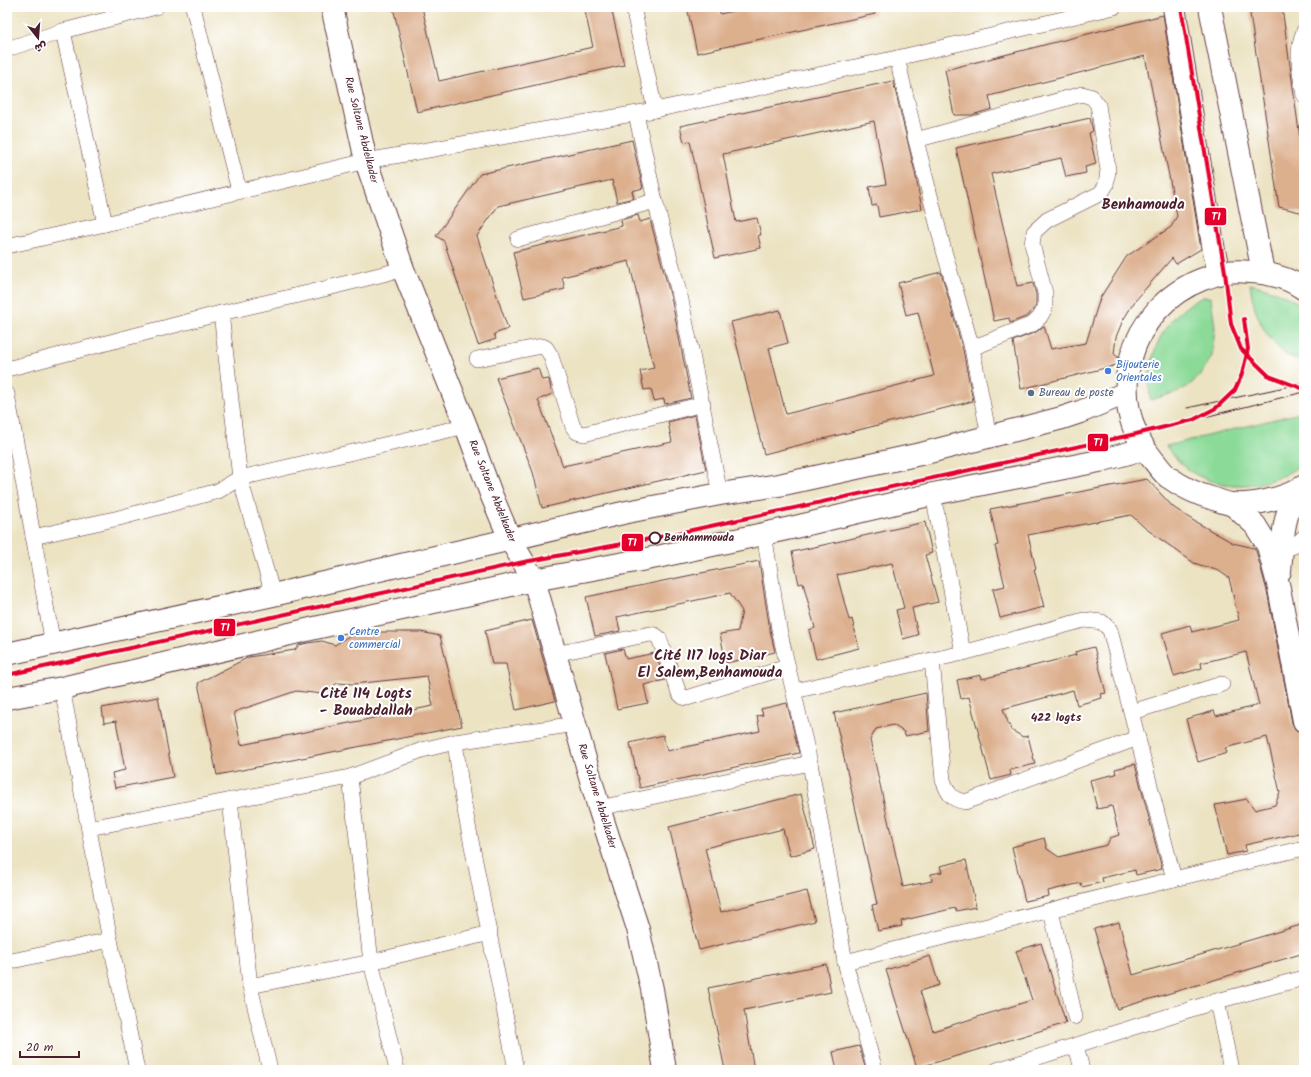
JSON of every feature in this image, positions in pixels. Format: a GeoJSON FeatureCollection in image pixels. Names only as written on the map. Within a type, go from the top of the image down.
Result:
{"type":"FeatureCollection","features":[{"type":"Feature","properties":{"kind":"main road","name":"Rue Soltane Abdelkader"},"geometry":{"type":"LineString","coordinates":[[332,7],[366,161],[403,269],[466,426],[491,494],[510,539],[534,580],[599,808],[638,929],[652,989],[665,1070]]}},
{"type":"Feature","properties":{"kind":"main road"},"geometry":{"type":"LineString","coordinates":[[1174,7],[1214,251],[1219,273]]}},
{"type":"Feature","properties":{"kind":"main road"},"geometry":{"type":"LineString","coordinates":[[1210,7],[1263,272]]}},
{"type":"Feature","properties":{"kind":"main road"},"geometry":{"type":"LineString","coordinates":[[1301,488],[1266,502],[1232,504],[1197,495],[1167,476],[1144,449],[1133,426],[1128,410],[1126,393],[1129,360],[1141,330],[1161,304],[1188,285],[1219,273],[1235,271],[1263,272],[1296,283],[1304,289]]}},
{"type":"Feature","properties":{"kind":"main road"},"geometry":{"type":"LineString","coordinates":[[7,654],[273,595],[627,512],[720,494],[779,486],[925,453],[1080,412],[1126,393]]}},
{"type":"Feature","properties":{"kind":"main road"},"geometry":{"type":"LineString","coordinates":[[7,698],[62,688],[315,628],[534,580],[657,557],[791,528],[933,494],[1099,461],[1144,449]]}},
{"type":"Feature","properties":{"kind":"main road"},"geometry":{"type":"LineString","coordinates":[[1279,588],[1284,523],[1290,504],[1301,488]]}},
{"type":"Feature","properties":{"kind":"main road"},"geometry":{"type":"LineString","coordinates":[[1232,504],[1255,525],[1268,546],[1279,588],[1304,722]]}},
{"type":"Feature","properties":{"kind":"street"},"geometry":{"type":"LineString","coordinates":[[7,49],[62,31],[156,7]]}},
{"type":"Feature","properties":{"kind":"street"},"geometry":{"type":"LineString","coordinates":[[193,7],[239,191]]}},
{"type":"Feature","properties":{"kind":"street"},"geometry":{"type":"LineString","coordinates":[[633,7],[655,110]]}},
{"type":"Feature","properties":{"kind":"street"},"geometry":{"type":"LineString","coordinates":[[7,246],[366,161],[636,114],[897,58],[1114,7]]}},
{"type":"Feature","properties":{"kind":"street"},"geometry":{"type":"LineString","coordinates":[[62,31],[105,224]]}},
{"type":"Feature","properties":{"kind":"street"},"geometry":{"type":"LineString","coordinates":[[1304,31],[1301,37],[1298,63],[1304,95]]}},
{"type":"Feature","properties":{"kind":"street"},"geometry":{"type":"LineString","coordinates":[[897,58],[944,251],[972,348],[989,437]]}},
{"type":"Feature","properties":{"kind":"street"},"geometry":{"type":"LineString","coordinates":[[916,140],[1082,94],[1092,97],[1098,106],[1108,170],[1106,185],[1101,193],[1047,220],[1034,232],[1032,244],[1045,293],[1045,308],[1040,317],[1033,324],[972,348]]}},
{"type":"Feature","properties":{"kind":"street"},"geometry":{"type":"LineString","coordinates":[[636,114],[655,201],[681,300],[720,494]]}},
{"type":"Feature","properties":{"kind":"street"},"geometry":{"type":"LineString","coordinates":[[518,239],[655,201]]}},
{"type":"Feature","properties":{"kind":"street"},"geometry":{"type":"LineString","coordinates":[[7,369],[221,313],[403,269]]}},
{"type":"Feature","properties":{"kind":"street"},"geometry":{"type":"LineString","coordinates":[[221,313],[240,478],[273,595]]}},
{"type":"Feature","properties":{"kind":"street"},"geometry":{"type":"LineString","coordinates":[[477,360],[542,346],[546,348],[551,356],[573,428],[577,432],[584,434],[703,404]]}},
{"type":"Feature","properties":{"kind":"street"},"geometry":{"type":"LineString","coordinates":[[7,394],[9,417],[53,644]]}},
{"type":"Feature","properties":{"kind":"street"},"geometry":{"type":"LineString","coordinates":[[33,537],[119,518],[218,491],[240,478],[466,426]]}},
{"type":"Feature","properties":{"kind":"street"},"geometry":{"type":"LineString","coordinates":[[933,494],[963,653]]}},
{"type":"Feature","properties":{"kind":"street"},"geometry":{"type":"LineString","coordinates":[[764,533],[779,629],[810,763],[845,962],[875,1070]]}},
{"type":"Feature","properties":{"kind":"street"},"geometry":{"type":"LineString","coordinates":[[1282,550],[1294,546],[1304,537]]}},
{"type":"Feature","properties":{"kind":"street"},"geometry":{"type":"LineString","coordinates":[[794,691],[963,653],[1084,620],[1102,622],[1110,630],[1174,879]]}},
{"type":"Feature","properties":{"kind":"street"},"geometry":{"type":"LineString","coordinates":[[556,654],[650,634],[655,635],[659,638],[679,693],[683,697],[687,698],[787,667]]}},
{"type":"Feature","properties":{"kind":"street"},"geometry":{"type":"LineString","coordinates":[[932,660],[944,780],[948,793],[957,801],[965,802],[1138,738]]}},
{"type":"Feature","properties":{"kind":"street"},"geometry":{"type":"LineString","coordinates":[[1132,712],[1222,684]]}},
{"type":"Feature","properties":{"kind":"street"},"geometry":{"type":"LineString","coordinates":[[62,688],[110,940],[137,1070]]}},
{"type":"Feature","properties":{"kind":"street"},"geometry":{"type":"LineString","coordinates":[[89,828],[350,777],[422,750],[455,742],[576,724]]}},
{"type":"Feature","properties":{"kind":"street"},"geometry":{"type":"LineString","coordinates":[[455,742],[463,800],[516,1070]]}},
{"type":"Feature","properties":{"kind":"street"},"geometry":{"type":"LineString","coordinates":[[599,808],[810,763]]}},
{"type":"Feature","properties":{"kind":"street"},"geometry":{"type":"LineString","coordinates":[[350,777],[371,962],[397,1070]]}},
{"type":"Feature","properties":{"kind":"street"},"geometry":{"type":"LineString","coordinates":[[230,800],[250,986],[270,1070]]}},
{"type":"Feature","properties":{"kind":"street"},"geometry":{"type":"LineString","coordinates":[[845,962],[1174,879],[1304,848]]}},
{"type":"Feature","properties":{"kind":"street"},"geometry":{"type":"LineString","coordinates":[[1051,910],[1075,1017]]}},
{"type":"Feature","properties":{"kind":"street"},"geometry":{"type":"LineString","coordinates":[[250,986],[371,962],[490,933]]}},
{"type":"Feature","properties":{"kind":"street"},"geometry":{"type":"LineString","coordinates":[[7,962],[110,940]]}},
{"type":"Feature","properties":{"kind":"street"},"geometry":{"type":"LineString","coordinates":[[997,1070],[1216,1001],[1304,978]]}},
{"type":"Feature","properties":{"kind":"street"},"geometry":{"type":"LineString","coordinates":[[1216,1001],[1231,1070]]}},
{"type":"Feature","properties":{"kind":"street"},"geometry":{"type":"LineString","coordinates":[[1076,1045],[1082,1070]]}},
{"type":"Feature","properties":{"kind":"green space"},"geometry":{"type":"Polygon","coordinates":[[[1250,284],[1278,293],[1292,299],[1304,307],[1304,363],[1287,355],[1272,341],[1261,324],[1257,314],[1250,284]]]}},
{"type":"Feature","properties":{"kind":"green space"},"geometry":{"type":"Polygon","coordinates":[[[1205,296],[1211,298],[1215,328],[1212,356],[1200,376],[1187,387],[1174,393],[1150,400],[1149,387],[1152,361],[1161,337],[1176,316],[1186,307],[1205,296]]]}},
{"type":"Feature","properties":{"kind":"green space"},"geometry":{"type":"Polygon","coordinates":[[[1304,412],[1304,462],[1280,477],[1266,482],[1237,485],[1222,484],[1208,480],[1195,474],[1187,468],[1166,446],[1304,412]]]}},
{"type":"Feature","properties":{"kind":"building"},"geometry":{"type":"Polygon","coordinates":[[[393,7],[422,7],[439,81],[593,47],[584,7],[611,7],[624,65],[417,112],[393,7]]]}},
{"type":"Feature","properties":{"kind":"building"},"geometry":{"type":"Polygon","coordinates":[[[687,7],[719,7],[720,14],[750,7],[874,7],[875,14],[697,53],[687,7]]]}},
{"type":"Feature","properties":{"kind":"building"},"geometry":{"type":"Polygon","coordinates":[[[1249,7],[1282,7],[1304,168],[1304,213],[1279,207],[1249,7]]]}},
{"type":"Feature","properties":{"kind":"building"},"geometry":{"type":"Polygon","coordinates":[[[1163,15],[1201,249],[1176,264],[1172,258],[1135,301],[1123,320],[1116,337],[1114,354],[1118,357],[1117,365],[1021,389],[1013,341],[1036,332],[1044,326],[1051,349],[1086,343],[1100,298],[1127,256],[1171,227],[1177,216],[1145,56],[989,96],[992,109],[972,115],[954,115],[945,70],[1163,15]]]}},
{"type":"Feature","properties":{"kind":"building"},"geometry":{"type":"Polygon","coordinates":[[[893,81],[915,172],[922,209],[879,217],[877,205],[872,206],[869,187],[886,184],[874,121],[723,154],[736,222],[757,218],[761,235],[758,235],[761,248],[715,258],[690,141],[684,142],[680,126],[893,81]]]}},
{"type":"Feature","properties":{"kind":"building"},"geometry":{"type":"Polygon","coordinates":[[[1090,118],[1093,131],[1089,133],[1096,164],[1085,167],[1086,173],[1066,177],[1061,158],[991,174],[1017,286],[1033,283],[1036,294],[1036,306],[1028,316],[1010,323],[1009,318],[994,321],[956,148],[1090,118]]]}},
{"type":"Feature","properties":{"kind":"building"},"geometry":{"type":"Polygon","coordinates":[[[632,140],[643,188],[632,191],[634,198],[617,202],[612,180],[498,206],[477,236],[508,329],[494,334],[496,339],[478,345],[444,241],[436,236],[480,174],[632,140]]]}},
{"type":"Feature","properties":{"kind":"building"},"geometry":{"type":"Polygon","coordinates":[[[638,215],[640,222],[650,219],[672,302],[691,398],[665,404],[664,399],[654,401],[651,389],[644,390],[640,371],[654,368],[629,261],[562,277],[565,289],[524,298],[513,252],[622,226],[621,220],[638,215]]]}},
{"type":"Feature","properties":{"kind":"building"},"geometry":{"type":"Polygon","coordinates":[[[941,272],[963,350],[973,401],[764,454],[731,322],[780,310],[788,343],[769,348],[786,414],[934,376],[918,312],[906,315],[898,283],[941,272]]]}},
{"type":"Feature","properties":{"kind":"building"},"geometry":{"type":"Polygon","coordinates":[[[538,368],[542,380],[549,379],[552,394],[538,400],[563,466],[672,442],[668,422],[695,415],[706,470],[542,508],[533,472],[496,378],[538,368]]]}},
{"type":"Feature","properties":{"kind":"building"},"geometry":{"type":"Polygon","coordinates":[[[1147,479],[1173,507],[1194,521],[1233,543],[1254,548],[1256,551],[1267,591],[1292,723],[1295,729],[1302,733],[1304,742],[1304,832],[1245,845],[1246,851],[1227,855],[1215,805],[1247,799],[1255,810],[1275,805],[1280,792],[1267,737],[1225,748],[1227,753],[1198,762],[1186,719],[1214,711],[1216,716],[1259,705],[1246,652],[1201,663],[1202,668],[1174,676],[1162,633],[1190,625],[1192,632],[1239,620],[1229,578],[1219,571],[1194,563],[1145,528],[1131,515],[1028,535],[1036,569],[1034,569],[1044,607],[1000,618],[993,589],[1005,586],[995,546],[998,545],[990,509],[1147,479]]]}},
{"type":"Feature","properties":{"kind":"building"},"geometry":{"type":"Polygon","coordinates":[[[925,522],[932,553],[925,555],[938,602],[912,608],[918,635],[903,639],[896,610],[904,608],[892,563],[837,575],[849,620],[852,619],[859,648],[816,659],[809,630],[815,628],[803,583],[799,584],[792,552],[925,522]]]}},
{"type":"Feature","properties":{"kind":"building"},"geometry":{"type":"Polygon","coordinates":[[[759,561],[775,652],[726,663],[720,634],[738,631],[742,611],[730,593],[617,617],[620,631],[595,636],[586,597],[759,561]]]}},
{"type":"Feature","properties":{"kind":"building"},"geometry":{"type":"Polygon","coordinates":[[[532,620],[555,701],[516,710],[506,664],[492,664],[485,631],[532,620]]]}},
{"type":"Feature","properties":{"kind":"building"},"geometry":{"type":"Polygon","coordinates":[[[373,632],[421,632],[440,636],[462,726],[217,775],[198,683],[249,657],[295,650],[299,645],[322,641],[335,645],[347,637],[373,632]],[[427,676],[354,684],[337,683],[323,694],[296,691],[234,712],[241,745],[433,706],[427,676]]]}},
{"type":"Feature","properties":{"kind":"building"},"geometry":{"type":"Polygon","coordinates":[[[1094,647],[1106,693],[1101,694],[1102,698],[1077,705],[1073,690],[1003,709],[1011,730],[1023,737],[1028,736],[1035,764],[1010,770],[1011,775],[991,780],[969,697],[961,699],[957,680],[981,675],[982,679],[1076,655],[1075,652],[1094,647]]]}},
{"type":"Feature","properties":{"kind":"building"},"geometry":{"type":"Polygon","coordinates":[[[623,649],[626,659],[655,653],[665,680],[644,685],[648,703],[617,709],[605,653],[623,649]]]}},
{"type":"Feature","properties":{"kind":"building"},"geometry":{"type":"Polygon","coordinates":[[[926,693],[929,731],[905,736],[904,732],[893,725],[876,729],[870,740],[903,887],[932,881],[931,874],[942,872],[940,866],[966,860],[976,907],[956,911],[955,908],[901,921],[902,926],[878,931],[872,905],[877,904],[834,713],[926,693]]]}},
{"type":"Feature","properties":{"kind":"building"},"geometry":{"type":"Polygon","coordinates":[[[158,697],[173,777],[115,788],[112,773],[125,770],[116,721],[104,723],[102,708],[158,697]]]}},
{"type":"Feature","properties":{"kind":"building"},"geometry":{"type":"Polygon","coordinates":[[[787,703],[799,753],[640,788],[630,743],[663,735],[667,751],[760,731],[757,716],[763,715],[761,709],[787,703]]]}},
{"type":"Feature","properties":{"kind":"building"},"geometry":{"type":"Polygon","coordinates":[[[1135,764],[1162,869],[1136,875],[1135,870],[1102,878],[1103,882],[1082,887],[1081,883],[1048,891],[1049,896],[1025,901],[1012,847],[1044,838],[1047,849],[1059,857],[1107,845],[1110,838],[1119,835],[1112,806],[1097,809],[1090,780],[1116,774],[1115,769],[1135,764]]]}},
{"type":"Feature","properties":{"kind":"building"},"geometry":{"type":"Polygon","coordinates":[[[801,794],[815,849],[790,856],[783,829],[705,848],[721,912],[807,891],[815,921],[699,950],[669,827],[801,794]]]}},
{"type":"Feature","properties":{"kind":"building"},"geometry":{"type":"Polygon","coordinates":[[[1119,922],[1133,975],[1304,924],[1304,953],[1117,1009],[1094,929],[1119,922]]]}},
{"type":"Feature","properties":{"kind":"building"},"geometry":{"type":"Polygon","coordinates":[[[1041,943],[1066,1023],[917,1068],[886,970],[930,956],[939,985],[920,991],[933,1031],[1032,1000],[1016,951],[1041,943]]]}},
{"type":"Feature","properties":{"kind":"building"},"geometry":{"type":"Polygon","coordinates":[[[826,964],[831,992],[744,1010],[754,1070],[725,1070],[708,988],[826,964]]]}},
{"type":"Feature","properties":{"kind":"building"},"geometry":{"type":"Polygon","coordinates":[[[859,1046],[866,1070],[837,1070],[833,1052],[859,1046]]]}},
{"type":"Feature","properties":{"kind":"tram line"},"geometry":{"type":"LineString","coordinates":[[1187,408],[1304,383]]}},
{"type":"Feature","properties":{"kind":"tram line"},"geometry":{"type":"LineString","coordinates":[[1193,420],[1304,392]]}},
{"type":"Feature","properties":{"kind":"transit line","name":"T1"},"geometry":{"type":"LineString","coordinates":[[1181,7],[1225,272],[1231,324],[1241,349],[1269,376],[1304,389]]}},
{"type":"Feature","properties":{"kind":"transit line","name":"T1"},"geometry":{"type":"LineString","coordinates":[[7,675],[524,562],[655,538],[1136,434],[1193,420],[1216,408],[1235,390],[1242,374],[1248,349],[1244,319]]}},
{"type":"Feature","properties":{"kind":"place","name":"Bijouterie Orientales"},"geometry":{"type":"Point","coordinates":[1108,371]}},
{"type":"Feature","properties":{"kind":"place","name":"Bureau de poste"},"geometry":{"type":"Point","coordinates":[1031,393]}},
{"type":"Feature","properties":{"kind":"place","name":"Benhammouda"},"geometry":{"type":"Point","coordinates":[655,538]}},
{"type":"Feature","properties":{"kind":"place","name":"Centre commercial"},"geometry":{"type":"Point","coordinates":[341,638]}},
{"type":"Feature","properties":{"kind":"district","name":"Benhamouda"},"geometry":{"type":"Point","coordinates":[1143,205]}},
{"type":"Feature","properties":{"kind":"district","name":"Cité 117 logs Diar El Salem,Benhamouda"},"geometry":{"type":"Point","coordinates":[710,664]}},
{"type":"Feature","properties":{"kind":"district","name":"Cité 114 Logts - Bouabdallah"},"geometry":{"type":"Point","coordinates":[366,702]}},
{"type":"Feature","properties":{"kind":"district","name":"422 logts"},"geometry":{"type":"Point","coordinates":[1056,717]}}]}
